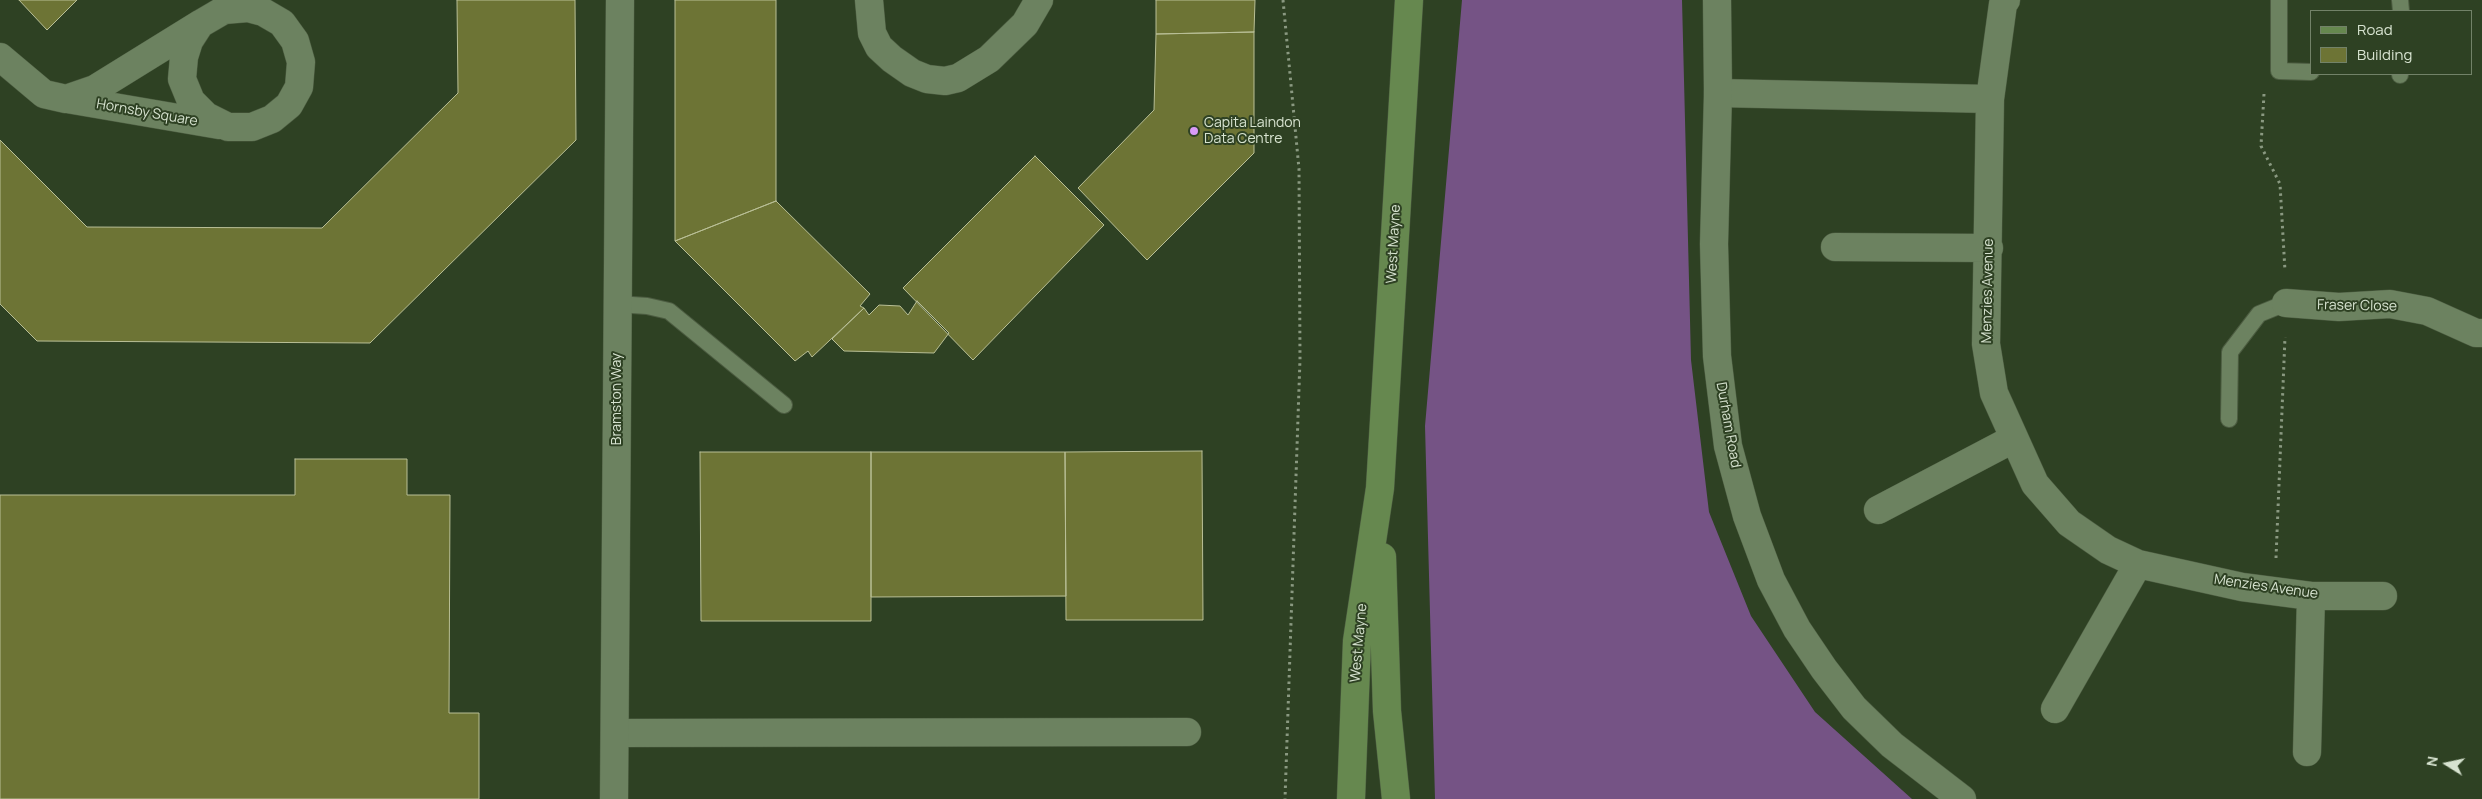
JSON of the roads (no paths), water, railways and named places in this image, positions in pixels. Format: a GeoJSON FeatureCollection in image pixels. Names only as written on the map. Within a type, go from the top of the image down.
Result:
{"type":"FeatureCollection","features":[{"type":"Feature","properties":{"kind":"main road","name":"West Mayne"},"geometry":{"type":"LineString","coordinates":[[1351,799],[1357,641],[1380,488],[1409,0]]}},
{"type":"Feature","properties":{"kind":"main road","name":"West Mayne"},"geometry":{"type":"LineString","coordinates":[[1380,488],[1387,711],[1396,799]]}},
{"type":"Feature","properties":{"kind":"street","name":"Bramston Way"},"geometry":{"type":"LineString","coordinates":[[614,799],[620,0]]}},
{"type":"Feature","properties":{"kind":"street"},"geometry":{"type":"LineString","coordinates":[[869,0],[872,33],[880,47],[892,59],[912,73],[927,79],[945,81],[958,78],[989,60],[1025,24],[1039,0]]}},
{"type":"Feature","properties":{"kind":"street","name":"Durham Road"},"geometry":{"type":"LineString","coordinates":[[1717,0],[1718,93],[1714,244],[1717,356],[1728,446],[1747,516],[1771,580],[1797,629],[1830,677],[1854,708],[1892,745],[1962,799]]}},
{"type":"Feature","properties":{"kind":"street","name":"Menzies Avenue"},"geometry":{"type":"LineString","coordinates":[[2006,0],[2003,4],[1990,99],[1986,344],[1994,393],[2013,439],[2035,484],[2069,523],[2108,550],[2138,564],[2242,587],[2311,596],[2383,596]]}},
{"type":"Feature","properties":{"kind":"street","name":"Hornsby Square"},"geometry":{"type":"LineString","coordinates":[[0,57],[44,94],[66,99],[228,127],[252,127],[272,120],[289,106],[299,86],[301,62],[295,41],[282,24],[263,12],[248,8],[224,10],[95,89],[66,99]]}},
{"type":"Feature","properties":{"kind":"street","name":"Hornsby Square"},"geometry":{"type":"LineString","coordinates":[[200,24],[189,41],[184,57],[182,79],[191,101],[206,116],[228,127]]}},
{"type":"Feature","properties":{"kind":"street"},"geometry":{"type":"LineString","coordinates":[[1718,93],[1990,99]]}},
{"type":"Feature","properties":{"kind":"street"},"geometry":{"type":"LineString","coordinates":[[1834,247],[1989,248]]}},
{"type":"Feature","properties":{"kind":"street","name":"Fraser Close"},"geometry":{"type":"LineString","coordinates":[[2286,303],[2339,307],[2390,304],[2427,312],[2482,334]]}},
{"type":"Feature","properties":{"kind":"street"},"geometry":{"type":"LineString","coordinates":[[1878,510],[2013,439]]}},
{"type":"Feature","properties":{"kind":"street"},"geometry":{"type":"LineString","coordinates":[[2055,709],[2138,564]]}},
{"type":"Feature","properties":{"kind":"street"},"geometry":{"type":"LineString","coordinates":[[2307,752],[2311,596]]}},
{"type":"Feature","properties":{"kind":"street"},"geometry":{"type":"LineString","coordinates":[[615,733],[1187,732]]}},
{"type":"Feature","properties":{"kind":"lane"},"geometry":{"type":"LineString","coordinates":[[2279,0],[2279,71],[2310,72]]}},
{"type":"Feature","properties":{"kind":"lane"},"geometry":{"type":"LineString","coordinates":[[2229,419],[2230,352],[2259,314],[2286,303]]}},
{"type":"Feature","properties":{"kind":"lane"},"geometry":{"type":"LineString","coordinates":[[618,304],[648,306],[668,311],[784,405]]}},
{"type":"Feature","properties":{"kind":"place","name":"Capita Laindon Data Centre"},"geometry":{"type":"Point","coordinates":[1194,131]}}]}
